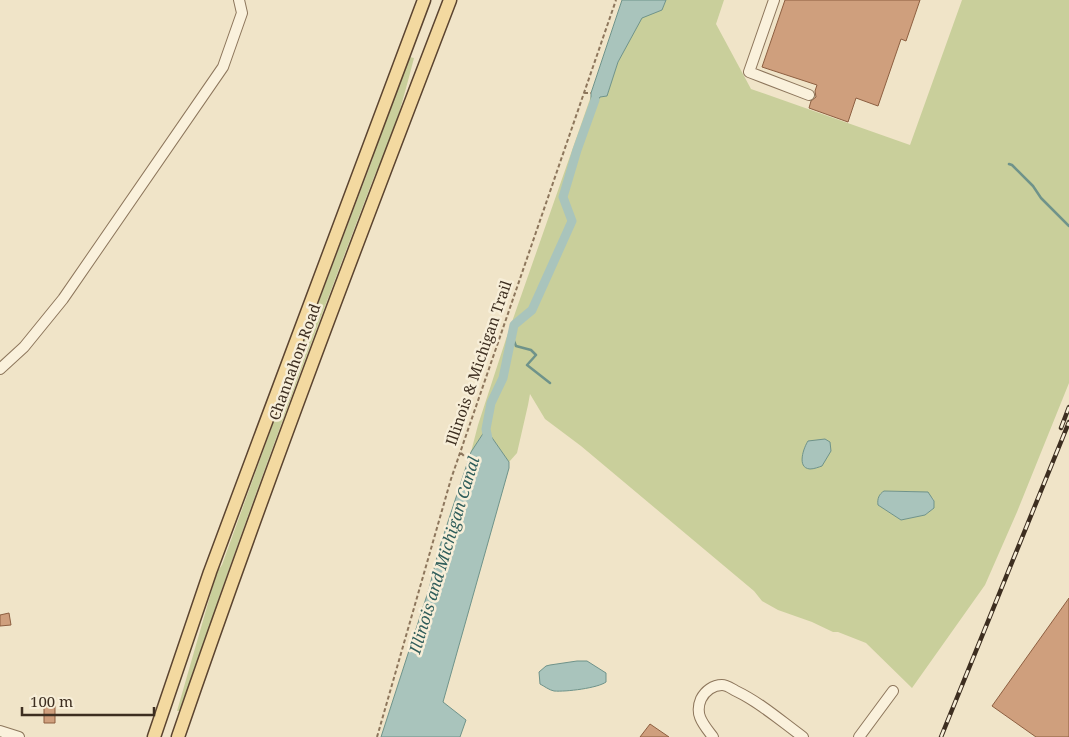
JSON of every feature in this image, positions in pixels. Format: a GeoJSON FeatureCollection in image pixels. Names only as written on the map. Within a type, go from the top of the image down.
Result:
{"type":"FeatureCollection","features":[{"type":"Feature","properties":{"kind":"main road","name":"Channahon Road"},"geometry":{"type":"LineString","coordinates":[[154,737],[210,572],[424,0]]}},
{"type":"Feature","properties":{"kind":"main road","name":"Channahon Road"},"geometry":{"type":"LineString","coordinates":[[178,737],[296,406],[450,0]]}},
{"type":"Feature","properties":{"kind":"street"},"geometry":{"type":"LineString","coordinates":[[0,369],[24,347],[63,299],[223,67],[242,13],[239,0]]}},
{"type":"Feature","properties":{"kind":"street"},"geometry":{"type":"LineString","coordinates":[[774,0],[749,72],[809,95]]}},
{"type":"Feature","properties":{"kind":"street"},"geometry":{"type":"LineString","coordinates":[[713,737],[698,715],[699,706],[701,698],[707,691],[715,686],[724,685],[746,696],[803,737]]}},
{"type":"Feature","properties":{"kind":"street"},"geometry":{"type":"LineString","coordinates":[[859,737],[893,691]]}},
{"type":"Feature","properties":{"kind":"street"},"geometry":{"type":"LineString","coordinates":[[0,731],[19,737]]}},
{"type":"Feature","properties":{"kind":"path","name":"Illinois & Michigan Trail"},"geometry":{"type":"LineString","coordinates":[[377,737],[460,452],[616,0]]}},
{"type":"Feature","properties":{"kind":"path"},"geometry":{"type":"LineString","coordinates":[[584,94],[591,93]]}},
{"type":"Feature","properties":{"kind":"path"},"geometry":{"type":"LineString","coordinates":[[460,452],[468,460]]}},
{"type":"Feature","properties":{"kind":"green space"},"geometry":{"type":"Polygon","coordinates":[[[666,0],[724,0],[716,24],[751,89],[910,145],[962,0],[1069,0],[1069,383],[1017,512],[985,585],[912,688],[866,643],[778,610],[762,601],[754,591],[581,446],[545,419],[530,394],[517,453],[509,462],[486,429],[471,452],[506,339],[591,96],[591,109],[600,97],[607,96],[618,62],[642,17],[662,10],[666,0]],[[884,491],[879,497],[878,505],[901,520],[925,515],[934,508],[933,498],[911,491],[884,491]]]}},
{"type":"Feature","properties":{"kind":"green space"},"geometry":{"type":"Polygon","coordinates":[[[409,57],[414,58],[387,149],[374,177],[275,441],[218,600],[217,608],[181,711],[177,711],[217,572],[222,565],[409,57]]]}},
{"type":"Feature","properties":{"kind":"water"},"geometry":{"type":"Polygon","coordinates":[[[622,0],[666,0],[662,10],[642,18],[618,62],[607,96],[600,97],[591,110],[591,93],[622,0]]]}},
{"type":"Feature","properties":{"kind":"water"},"geometry":{"type":"Polygon","coordinates":[[[486,429],[509,462],[509,468],[443,702],[466,720],[460,737],[381,737],[471,452],[486,429]]]}},
{"type":"Feature","properties":{"kind":"water"},"geometry":{"type":"Polygon","coordinates":[[[825,439],[830,442],[831,451],[822,466],[812,469],[806,468],[803,465],[802,457],[808,441],[825,439]]]}},
{"type":"Feature","properties":{"kind":"water"},"geometry":{"type":"Polygon","coordinates":[[[884,491],[928,492],[934,501],[934,508],[925,515],[901,520],[878,505],[879,497],[884,491]]]}},
{"type":"Feature","properties":{"kind":"water"},"geometry":{"type":"Polygon","coordinates":[[[587,661],[606,673],[606,682],[589,688],[559,691],[540,684],[539,672],[546,666],[587,661]]]}},
{"type":"Feature","properties":{"kind":"building"},"geometry":{"type":"Polygon","coordinates":[[[785,0],[920,0],[906,41],[901,39],[878,106],[856,98],[848,122],[809,108],[811,101],[816,97],[817,85],[762,67],[785,0]]]}},
{"type":"Feature","properties":{"kind":"building"},"geometry":{"type":"Polygon","coordinates":[[[1069,598],[1069,737],[1036,737],[992,706],[1069,598]]]}},
{"type":"Feature","properties":{"kind":"building"},"geometry":{"type":"Polygon","coordinates":[[[9,613],[11,625],[0,626],[0,615],[9,613]]]}},
{"type":"Feature","properties":{"kind":"building"},"geometry":{"type":"Polygon","coordinates":[[[44,699],[55,700],[55,723],[44,723],[44,699]]]}},
{"type":"Feature","properties":{"kind":"building"},"geometry":{"type":"Polygon","coordinates":[[[650,724],[669,737],[640,737],[650,724]]]}},
{"type":"Feature","properties":{"kind":"waterway","name":"Illinois and Michigan Canal"},"geometry":{"type":"LineString","coordinates":[[488,439],[486,429],[491,403],[503,378],[514,325],[532,310],[572,221],[563,197],[595,100]]}},
{"type":"Feature","properties":{"kind":"waterway"},"geometry":{"type":"LineString","coordinates":[[1009,164],[1033,186],[1041,198],[1069,226]]}},
{"type":"Feature","properties":{"kind":"waterway"},"geometry":{"type":"LineString","coordinates":[[512,336],[516,346],[531,350],[536,355],[527,365],[550,383]]}},
{"type":"Feature","properties":{"kind":"railway"},"geometry":{"type":"LineString","coordinates":[[1061,428],[1069,407]]}},
{"type":"Feature","properties":{"kind":"railway"},"geometry":{"type":"LineString","coordinates":[[941,737],[1069,422]]}}]}
